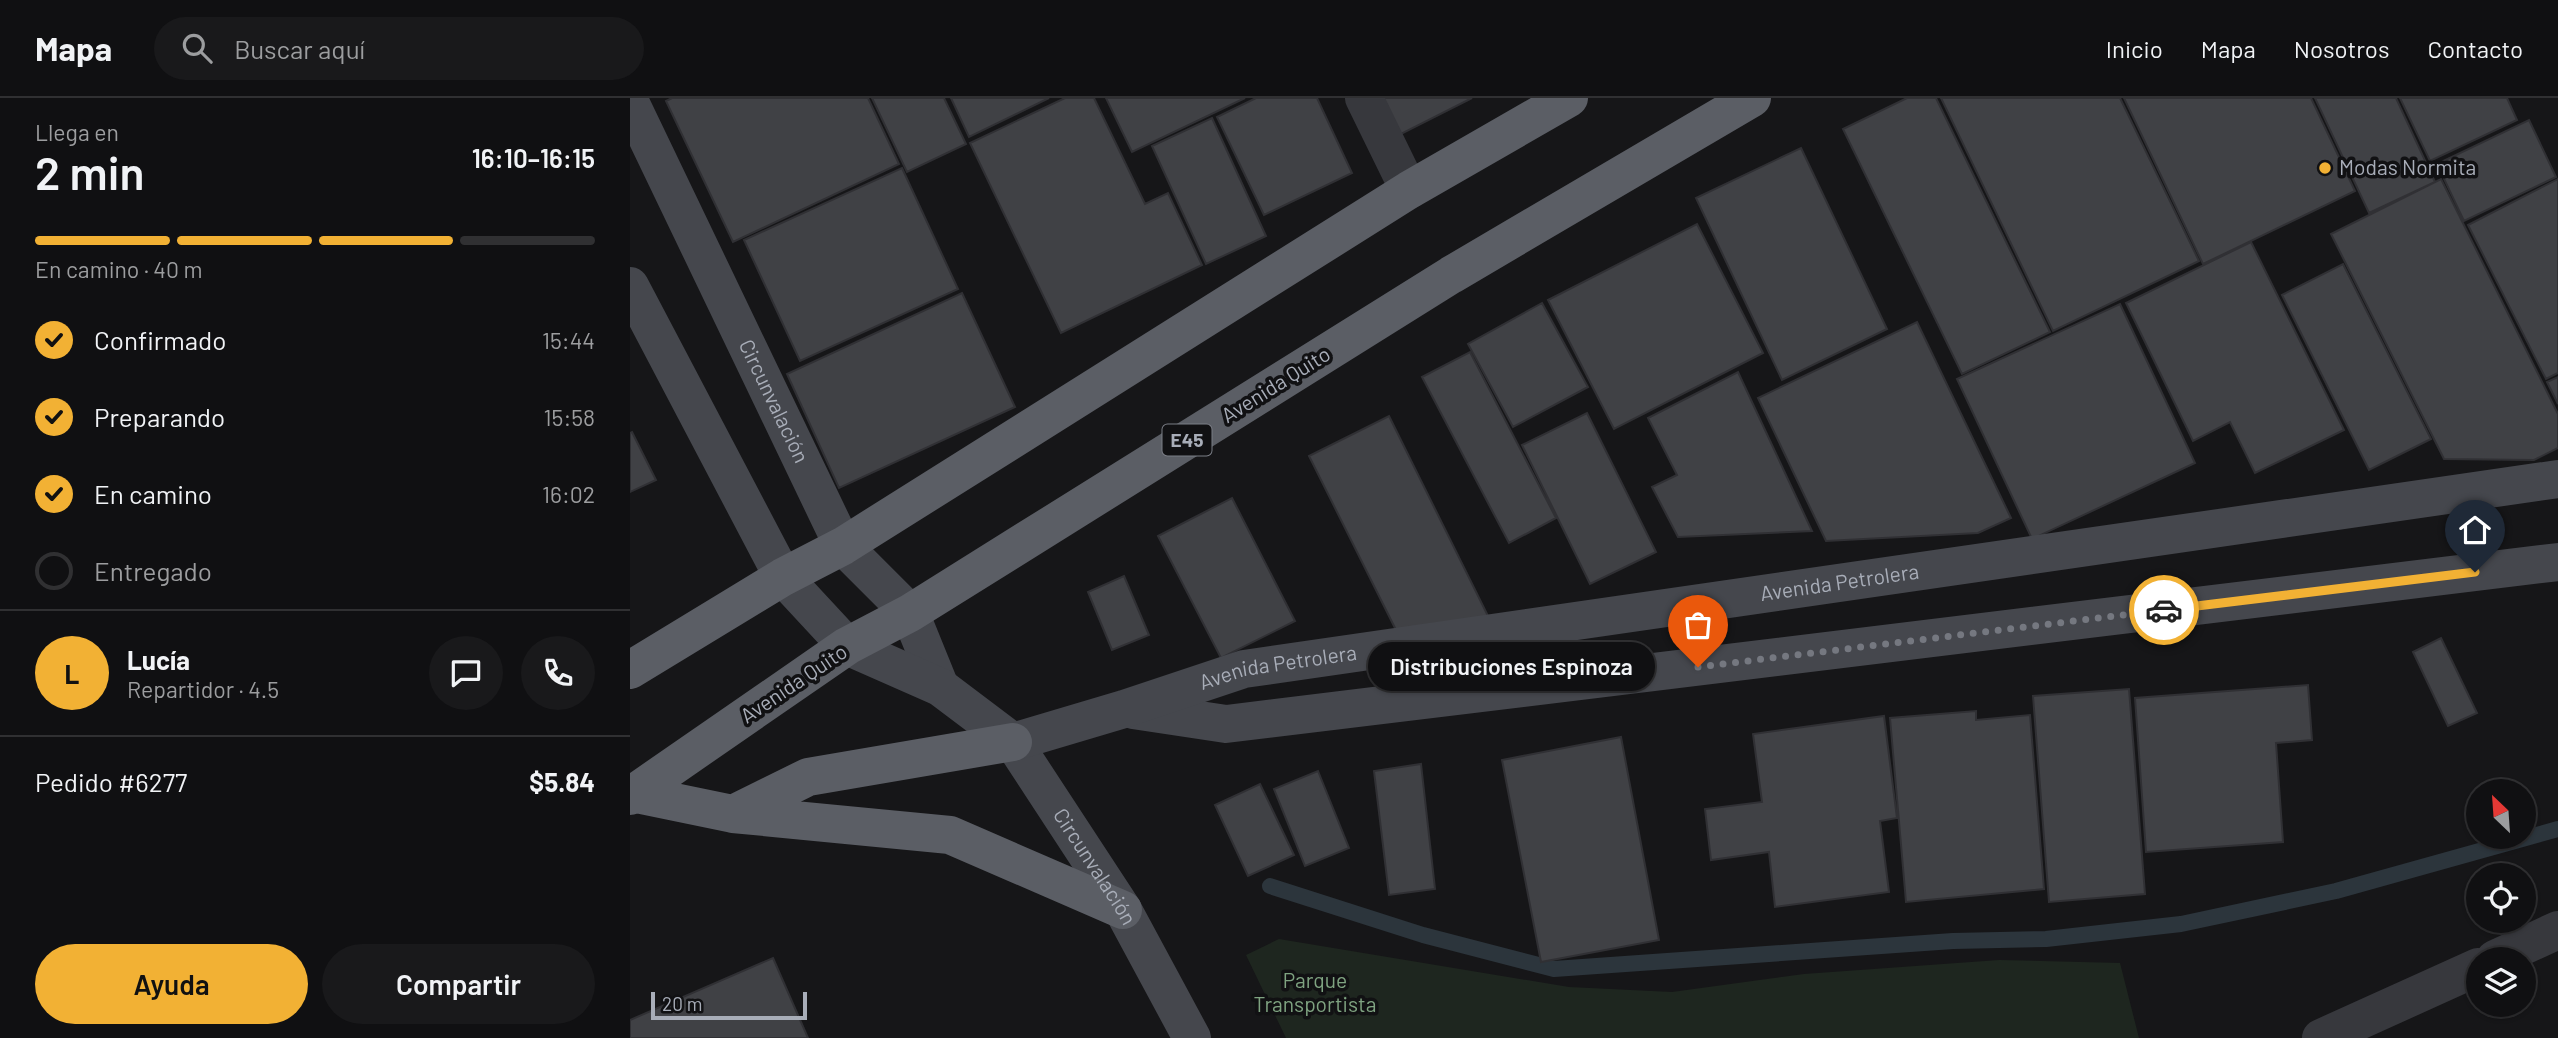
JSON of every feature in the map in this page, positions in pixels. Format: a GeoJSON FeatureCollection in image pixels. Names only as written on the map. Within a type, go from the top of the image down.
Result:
{"type":"FeatureCollection","features":[{"type":"Feature","properties":{"kind":"highway"},"geometry":{"type":"LineString","coordinates":[[630,670],[783,577],[843,546],[1409,190],[1569,98]]}},
{"type":"Feature","properties":{"kind":"highway","name":"Avenida Quito"},"geometry":{"type":"LineString","coordinates":[[633,795],[848,646],[910,613],[1451,275],[1752,98]]}},
{"type":"Feature","properties":{"kind":"highway"},"geometry":{"type":"LineString","coordinates":[[733,814],[808,777],[1013,742]]}},
{"type":"Feature","properties":{"kind":"highway"},"geometry":{"type":"LineString","coordinates":[[633,795],[733,814],[950,835],[1123,910]]}},
{"type":"Feature","properties":{"kind":"main road","name":"Circunvalación"},"geometry":{"type":"LineString","coordinates":[[630,102],[843,546],[910,613],[940,687]]}},
{"type":"Feature","properties":{"kind":"main road","name":"Circunvalación"},"geometry":{"type":"LineString","coordinates":[[630,286],[783,577],[848,646],[940,687],[1013,742],[1123,910],[1192,1038]]}},
{"type":"Feature","properties":{"kind":"main road","name":"Avenida Petrolera"},"geometry":{"type":"LineString","coordinates":[[1013,742],[1244,669],[2558,479]]}},
{"type":"Feature","properties":{"kind":"main road","name":"Avenida Petrolera"},"geometry":{"type":"LineString","coordinates":[[1124,709],[1226,724],[2558,562]]}},
{"type":"Feature","properties":{"kind":"street"},"geometry":{"type":"LineString","coordinates":[[1364,98],[1409,190]]}},
{"type":"Feature","properties":{"kind":"street"},"geometry":{"type":"LineString","coordinates":[[2521,947],[2558,930]]}},
{"type":"Feature","properties":{"kind":"street"},"geometry":{"type":"LineString","coordinates":[[2321,1038],[2466,972]]}},
{"type":"Feature","properties":{"kind":"green space","name":"Parque Transportista"},"geometry":{"type":"Polygon","coordinates":[[[1279,939],[1569,987],[1672,992],[1804,974],[1999,960],[2120,963],[2139,1038],[1286,1038],[1246,955],[1279,939]]]}},
{"type":"Feature","properties":{"kind":"building"},"geometry":{"type":"Polygon","coordinates":[[[672,98],[868,98],[899,164],[733,242],[666,101],[672,98]]]}},
{"type":"Feature","properties":{"kind":"building"},"geometry":{"type":"Polygon","coordinates":[[[872,98],[944,98],[966,144],[907,172],[872,98]]]}},
{"type":"Feature","properties":{"kind":"building"},"geometry":{"type":"Polygon","coordinates":[[[951,98],[1049,98],[969,137],[951,98]]]}},
{"type":"Feature","properties":{"kind":"building"},"geometry":{"type":"Polygon","coordinates":[[[1065,98],[1094,98],[1145,204],[1168,193],[1202,265],[1061,333],[970,143],[1065,98]]]}},
{"type":"Feature","properties":{"kind":"building"},"geometry":{"type":"Polygon","coordinates":[[[1106,98],[1245,98],[1132,152],[1106,98]]]}},
{"type":"Feature","properties":{"kind":"building"},"geometry":{"type":"Polygon","coordinates":[[[1256,98],[1317,98],[1352,173],[1264,215],[1217,117],[1256,98]]]}},
{"type":"Feature","properties":{"kind":"building"},"geometry":{"type":"Polygon","coordinates":[[[1382,98],[1472,98],[1401,134],[1382,98]]]}},
{"type":"Feature","properties":{"kind":"building"},"geometry":{"type":"Polygon","coordinates":[[[1907,98],[1936,98],[2050,332],[1962,374],[1843,129],[1907,98]]]}},
{"type":"Feature","properties":{"kind":"building"},"geometry":{"type":"Polygon","coordinates":[[[1941,98],[2120,98],[2199,261],[2053,331],[1941,98]]]}},
{"type":"Feature","properties":{"kind":"building"},"geometry":{"type":"Polygon","coordinates":[[[2124,98],[2311,98],[2355,191],[2203,264],[2124,98]]]}},
{"type":"Feature","properties":{"kind":"building"},"geometry":{"type":"Polygon","coordinates":[[[2315,98],[2396,98],[2435,182],[2369,213],[2315,98]]]}},
{"type":"Feature","properties":{"kind":"building"},"geometry":{"type":"Polygon","coordinates":[[[2400,98],[2507,98],[2517,120],[2430,161],[2400,98]]]}},
{"type":"Feature","properties":{"kind":"building"},"geometry":{"type":"Polygon","coordinates":[[[1212,118],[1266,236],[1206,264],[1152,146],[1212,118]]]}},
{"type":"Feature","properties":{"kind":"building"},"geometry":{"type":"Polygon","coordinates":[[[2529,120],[2556,177],[2464,221],[2437,164],[2529,120]]]}},
{"type":"Feature","properties":{"kind":"building"},"geometry":{"type":"Polygon","coordinates":[[[1801,148],[1887,329],[1782,380],[1696,198],[1801,148]]]}},
{"type":"Feature","properties":{"kind":"building"},"geometry":{"type":"Polygon","coordinates":[[[902,168],[958,289],[800,361],[744,240],[902,168]]]}},
{"type":"Feature","properties":{"kind":"building"},"geometry":{"type":"Polygon","coordinates":[[[2441,179],[2558,414],[2558,448],[2534,460],[2444,459],[2331,234],[2441,179]]]}},
{"type":"Feature","properties":{"kind":"building"},"geometry":{"type":"Polygon","coordinates":[[[2558,179],[2558,373],[2546,379],[2468,225],[2558,179]]]}},
{"type":"Feature","properties":{"kind":"building"},"geometry":{"type":"Polygon","coordinates":[[[1697,224],[1763,353],[1614,429],[1548,300],[1697,224]]]}},
{"type":"Feature","properties":{"kind":"building"},"geometry":{"type":"Polygon","coordinates":[[[2251,242],[2344,430],[2255,473],[2230,422],[2193,441],[2126,303],[2251,242]]]}},
{"type":"Feature","properties":{"kind":"building"},"geometry":{"type":"Polygon","coordinates":[[[2343,264],[2431,439],[2369,470],[2282,295],[2343,264]]]}},
{"type":"Feature","properties":{"kind":"building"},"geometry":{"type":"Polygon","coordinates":[[[962,293],[1015,407],[839,488],[787,374],[962,293]]]}},
{"type":"Feature","properties":{"kind":"building"},"geometry":{"type":"Polygon","coordinates":[[[1542,303],[1588,387],[1513,427],[1468,344],[1542,303]]]}},
{"type":"Feature","properties":{"kind":"building"},"geometry":{"type":"Polygon","coordinates":[[[2120,304],[2195,463],[2032,539],[1957,379],[2120,304]]]}},
{"type":"Feature","properties":{"kind":"building"},"geometry":{"type":"Polygon","coordinates":[[[1917,322],[2011,518],[1978,533],[1826,541],[1758,398],[1917,322]]]}},
{"type":"Feature","properties":{"kind":"building"},"geometry":{"type":"Polygon","coordinates":[[[1470,352],[1556,518],[1509,543],[1422,377],[1470,352]]]}},
{"type":"Feature","properties":{"kind":"building"},"geometry":{"type":"Polygon","coordinates":[[[1738,372],[1812,531],[1678,537],[1652,487],[1677,475],[1648,418],[1738,372]]]}},
{"type":"Feature","properties":{"kind":"building"},"geometry":{"type":"Polygon","coordinates":[[[2558,377],[2558,404],[2547,382],[2558,377]]]}},
{"type":"Feature","properties":{"kind":"building"},"geometry":{"type":"Polygon","coordinates":[[[1587,413],[1656,552],[1590,584],[1522,445],[1587,413]]]}},
{"type":"Feature","properties":{"kind":"building"},"geometry":{"type":"Polygon","coordinates":[[[1389,416],[1489,618],[1399,636],[1309,456],[1389,416]]]}},
{"type":"Feature","properties":{"kind":"building"},"geometry":{"type":"Polygon","coordinates":[[[632,432],[656,480],[630,492],[630,433],[632,432]]]}},
{"type":"Feature","properties":{"kind":"building"},"geometry":{"type":"Polygon","coordinates":[[[1232,498],[1295,621],[1221,658],[1158,536],[1232,498]]]}},
{"type":"Feature","properties":{"kind":"building"},"geometry":{"type":"Polygon","coordinates":[[[1124,576],[1149,635],[1112,650],[1088,592],[1124,576]]]}},
{"type":"Feature","properties":{"kind":"building"},"geometry":{"type":"Polygon","coordinates":[[[2441,638],[2477,713],[2448,726],[2413,652],[2441,638]]]}},
{"type":"Feature","properties":{"kind":"building"},"geometry":{"type":"Polygon","coordinates":[[[2308,685],[2312,740],[2276,743],[2283,842],[2146,852],[2135,698],[2308,685]]]}},
{"type":"Feature","properties":{"kind":"building"},"geometry":{"type":"Polygon","coordinates":[[[2129,689],[2145,894],[2049,902],[2033,696],[2129,689]]]}},
{"type":"Feature","properties":{"kind":"building"},"geometry":{"type":"Polygon","coordinates":[[[1976,711],[1976,720],[2030,715],[2044,889],[1906,902],[1890,718],[1976,711]]]}},
{"type":"Feature","properties":{"kind":"building"},"geometry":{"type":"Polygon","coordinates":[[[1884,716],[1897,818],[1880,821],[1889,892],[1775,907],[1769,852],[1711,860],[1705,809],[1762,802],[1753,734],[1884,716]]]}},
{"type":"Feature","properties":{"kind":"building"},"geometry":{"type":"Polygon","coordinates":[[[1621,737],[1659,940],[1541,962],[1502,760],[1621,737]]]}},
{"type":"Feature","properties":{"kind":"building"},"geometry":{"type":"Polygon","coordinates":[[[1421,764],[1435,889],[1389,895],[1374,771],[1421,764]]]}},
{"type":"Feature","properties":{"kind":"building"},"geometry":{"type":"Polygon","coordinates":[[[1318,771],[1349,848],[1305,866],[1274,789],[1318,771]]]}},
{"type":"Feature","properties":{"kind":"building"},"geometry":{"type":"Polygon","coordinates":[[[1260,784],[1294,855],[1248,876],[1215,805],[1260,784]]]}},
{"type":"Feature","properties":{"kind":"building"},"geometry":{"type":"Polygon","coordinates":[[[773,958],[808,1038],[630,1038],[630,1020],[773,958]]]}},
{"type":"Feature","properties":{"kind":"waterway"},"geometry":{"type":"LineString","coordinates":[[1270,886],[1423,935],[1554,969],[1953,941],[2046,939],[2181,924],[2336,891],[2558,829]]}},
{"type":"Feature","properties":{"kind":"way so far"},"geometry":{"type":"LineString","coordinates":[[1698,667],[2164,610]]}},
{"type":"Feature","properties":{"kind":"place","name":"Modas Normita"},"geometry":{"type":"Point","coordinates":[2325,168]}},
{"type":"Feature","properties":{"kind":"place","name":"Distribuciones Espinoza"},"geometry":{"type":"Point","coordinates":[1698,667]}},
{"type":"Feature","properties":{"kind":"route"},"geometry":{"type":"LineString","coordinates":[[2164,610],[2475,572]]}}]}
